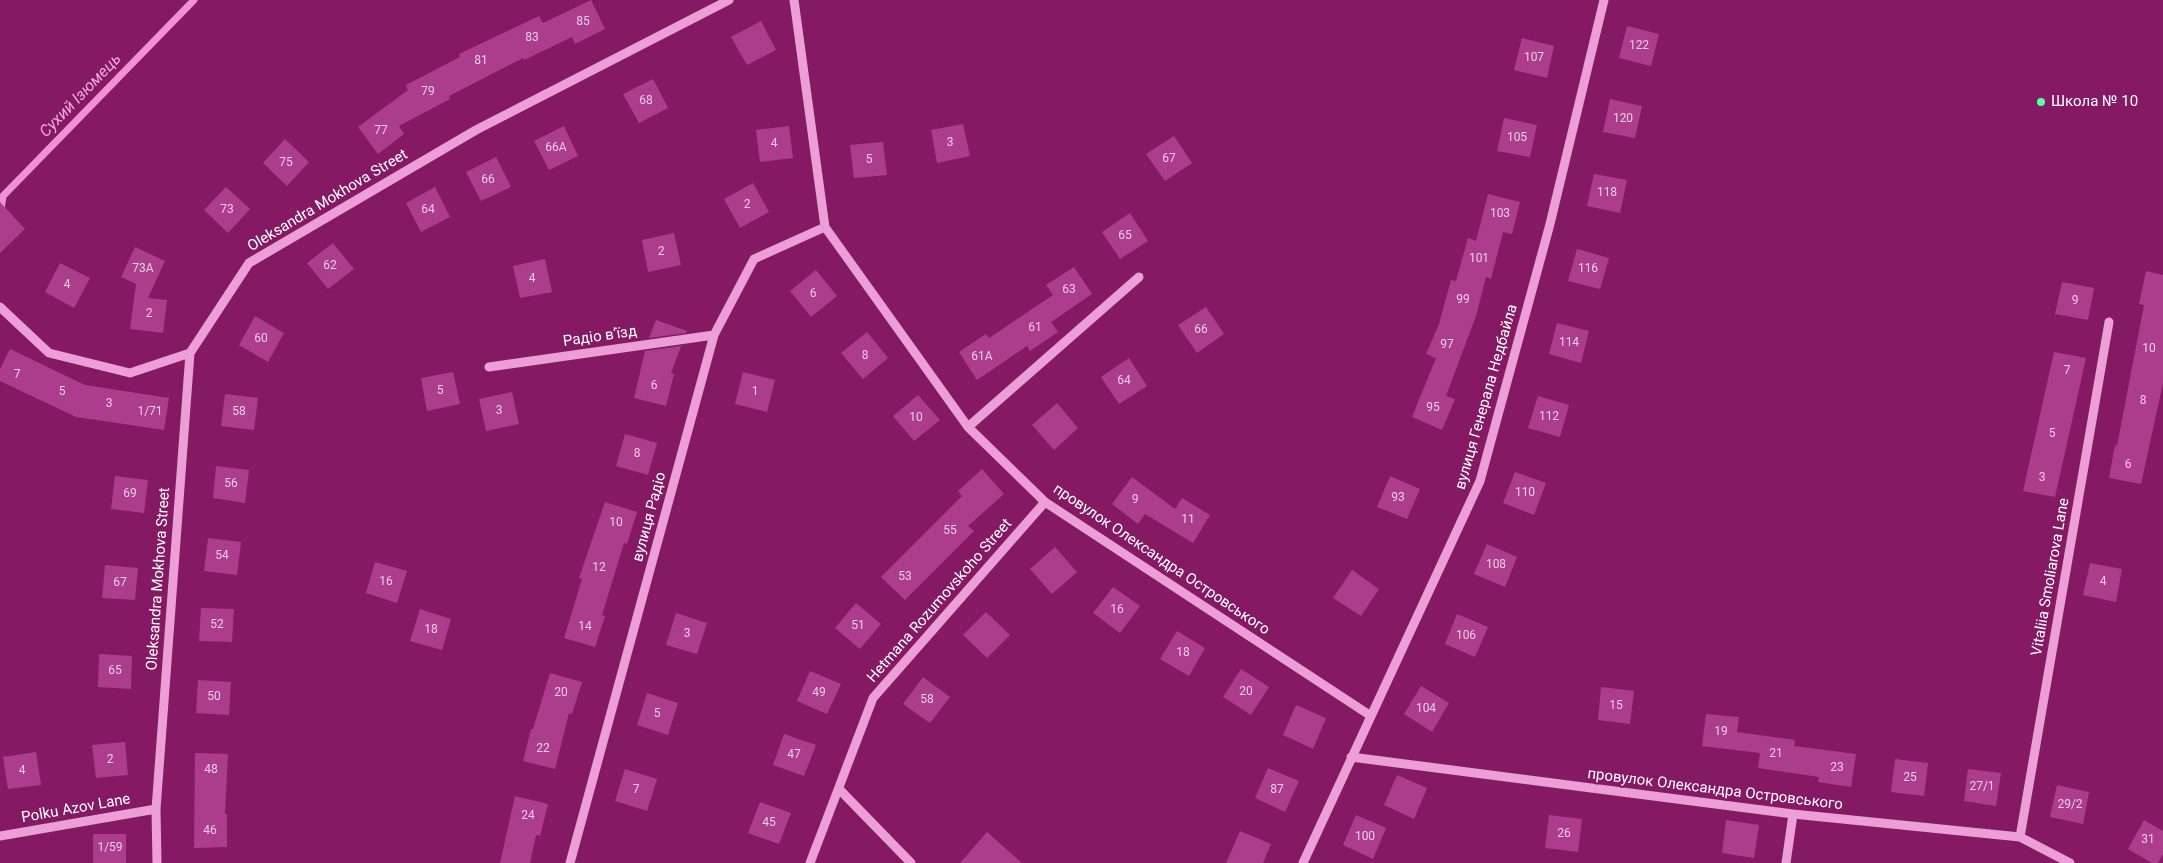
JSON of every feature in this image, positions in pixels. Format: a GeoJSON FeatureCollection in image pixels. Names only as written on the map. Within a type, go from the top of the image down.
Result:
{"type":"FeatureCollection","features":[{"type":"Feature","properties":{"kind":"street","name":"Oleksandra Mokhova Street"},"geometry":{"type":"LineString","coordinates":[[157,863],[156,809],[190,353],[249,263],[476,130],[729,0]]}},
{"type":"Feature","properties":{"kind":"street","name":"провулок Олександра Островського"},"geometry":{"type":"LineString","coordinates":[[794,0],[824,227],[968,427],[1046,502],[1371,716]]}},
{"type":"Feature","properties":{"kind":"street","name":"вулиця Генерала Недбайла"},"geometry":{"type":"LineString","coordinates":[[1303,863],[1480,481],[1550,224],[1604,0]]}},
{"type":"Feature","properties":{"kind":"street","name":"вулиця Радіо"},"geometry":{"type":"LineString","coordinates":[[570,863],[714,335],[754,260],[824,227]]}},
{"type":"Feature","properties":{"kind":"street"},"geometry":{"type":"LineString","coordinates":[[968,427],[1139,278]]}},
{"type":"Feature","properties":{"kind":"street"},"geometry":{"type":"LineString","coordinates":[[0,307],[49,353],[130,373],[190,353]]}},
{"type":"Feature","properties":{"kind":"street","name":"Vitaliia Smoliarova Lane"},"geometry":{"type":"LineString","coordinates":[[2020,837],[2109,322]]}},
{"type":"Feature","properties":{"kind":"street","name":"Радіо в’їзд"},"geometry":{"type":"LineString","coordinates":[[489,367],[714,335]]}},
{"type":"Feature","properties":{"kind":"street","name":"Hetmana Rozumovskoho Street"},"geometry":{"type":"LineString","coordinates":[[810,863],[873,698],[1046,502]]}},
{"type":"Feature","properties":{"kind":"street","name":"провулок Олександра Островського"},"geometry":{"type":"LineString","coordinates":[[1352,757],[1793,814],[2020,837],[2070,863]]}},
{"type":"Feature","properties":{"kind":"street"},"geometry":{"type":"LineString","coordinates":[[838,789],[911,863]]}},
{"type":"Feature","properties":{"kind":"street","name":"Polku Azov Lane"},"geometry":{"type":"LineString","coordinates":[[0,836],[156,809]]}},
{"type":"Feature","properties":{"kind":"street"},"geometry":{"type":"LineString","coordinates":[[1786,863],[1793,814]]}},
{"type":"Feature","properties":{"kind":"building"},"geometry":{"type":"Polygon","coordinates":[[[591,0],[605,29],[575,44],[572,37],[524,60],[523,58],[449,96],[450,99],[399,126],[404,134],[378,154],[358,127],[408,90],[406,85],[460,57],[459,54],[539,16],[543,23],[591,0]]]}},
{"type":"Feature","properties":{"kind":"building"},"geometry":{"type":"Polygon","coordinates":[[[761,21],[776,50],[747,65],[731,37],[761,21]]]}},
{"type":"Feature","properties":{"kind":"building"},"geometry":{"type":"Polygon","coordinates":[[[1627,26],[1659,34],[1651,66],[1619,58],[1627,26]]]}},
{"type":"Feature","properties":{"kind":"building"},"geometry":{"type":"Polygon","coordinates":[[[1522,38],[1554,46],[1547,78],[1514,70],[1522,38]]]}},
{"type":"Feature","properties":{"kind":"building"},"geometry":{"type":"Polygon","coordinates":[[[653,79],[668,108],[639,123],[623,94],[653,79]]]}},
{"type":"Feature","properties":{"kind":"building"},"geometry":{"type":"Polygon","coordinates":[[[1610,99],[1642,106],[1635,138],[1603,132],[1610,99]]]}},
{"type":"Feature","properties":{"kind":"building"},"geometry":{"type":"Polygon","coordinates":[[[1504,118],[1537,125],[1530,157],[1497,151],[1504,118]]]}},
{"type":"Feature","properties":{"kind":"building"},"geometry":{"type":"Polygon","coordinates":[[[963,124],[970,156],[937,163],[931,130],[963,124]]]}},
{"type":"Feature","properties":{"kind":"building"},"geometry":{"type":"Polygon","coordinates":[[[564,126],[578,156],[549,170],[534,141],[564,126]]]}},
{"type":"Feature","properties":{"kind":"building"},"geometry":{"type":"Polygon","coordinates":[[[789,126],[793,158],[760,162],[756,130],[789,126]]]}},
{"type":"Feature","properties":{"kind":"building"},"geometry":{"type":"Polygon","coordinates":[[[1174,136],[1192,163],[1165,181],[1146,154],[1174,136]]]}},
{"type":"Feature","properties":{"kind":"building"},"geometry":{"type":"Polygon","coordinates":[[[285,139],[309,162],[287,186],[263,163],[285,139]]]}},
{"type":"Feature","properties":{"kind":"building"},"geometry":{"type":"Polygon","coordinates":[[[883,142],[887,175],[854,178],[850,145],[883,142]]]}},
{"type":"Feature","properties":{"kind":"building"},"geometry":{"type":"Polygon","coordinates":[[[496,157],[511,187],[481,201],[466,172],[496,157]]]}},
{"type":"Feature","properties":{"kind":"building"},"geometry":{"type":"Polygon","coordinates":[[[1594,174],[1627,180],[1620,213],[1587,206],[1594,174]]]}},
{"type":"Feature","properties":{"kind":"building"},"geometry":{"type":"Polygon","coordinates":[[[753,183],[769,212],[740,228],[724,199],[753,183]]]}},
{"type":"Feature","properties":{"kind":"building"},"geometry":{"type":"Polygon","coordinates":[[[226,187],[250,209],[228,233],[204,210],[226,187]]]}},
{"type":"Feature","properties":{"kind":"building"},"geometry":{"type":"Polygon","coordinates":[[[435,187],[450,217],[421,232],[406,203],[435,187]]]}},
{"type":"Feature","properties":{"kind":"building"},"geometry":{"type":"Polygon","coordinates":[[[1488,194],[1520,202],[1512,234],[1503,232],[1491,279],[1486,277],[1476,316],[1446,396],[1455,399],[1442,430],[1412,417],[1436,358],[1426,354],[1439,324],[1451,280],[1456,281],[1468,238],[1476,241],[1488,194]]]}},
{"type":"Feature","properties":{"kind":"building"},"geometry":{"type":"Polygon","coordinates":[[[0,202],[25,229],[0,253],[0,202]]]}},
{"type":"Feature","properties":{"kind":"building"},"geometry":{"type":"Polygon","coordinates":[[[1130,213],[1148,241],[1120,259],[1102,232],[1130,213]]]}},
{"type":"Feature","properties":{"kind":"building"},"geometry":{"type":"Polygon","coordinates":[[[674,233],[681,265],[648,272],[642,240],[674,233]]]}},
{"type":"Feature","properties":{"kind":"building"},"geometry":{"type":"Polygon","coordinates":[[[333,243],[354,269],[328,289],[307,263],[333,243]]]}},
{"type":"Feature","properties":{"kind":"building"},"geometry":{"type":"Polygon","coordinates":[[[135,247],[165,261],[148,298],[167,300],[163,333],[130,329],[136,284],[121,277],[135,247]]]}},
{"type":"Feature","properties":{"kind":"building"},"geometry":{"type":"Polygon","coordinates":[[[1577,249],[1609,258],[1600,289],[1568,281],[1577,249]]]}},
{"type":"Feature","properties":{"kind":"building"},"geometry":{"type":"Polygon","coordinates":[[[545,259],[552,292],[520,298],[513,266],[545,259]]]}},
{"type":"Feature","properties":{"kind":"building"},"geometry":{"type":"Polygon","coordinates":[[[60,263],[90,278],[74,308],[45,292],[60,263]]]}},
{"type":"Feature","properties":{"kind":"building"},"geometry":{"type":"Polygon","coordinates":[[[1074,267],[1092,294],[1051,322],[1058,332],[1030,351],[1027,346],[977,380],[959,352],[986,334],[989,338],[1053,295],[1046,285],[1074,267]]]}},
{"type":"Feature","properties":{"kind":"building"},"geometry":{"type":"Polygon","coordinates":[[[816,270],[837,296],[811,317],[790,291],[816,270]]]}},
{"type":"Feature","properties":{"kind":"building"},"geometry":{"type":"Polygon","coordinates":[[[2146,271],[2163,275],[2163,383],[2141,484],[2109,478],[2144,305],[2139,304],[2146,271]]]}},
{"type":"Feature","properties":{"kind":"building"},"geometry":{"type":"Polygon","coordinates":[[[2062,282],[2094,288],[2088,320],[2055,314],[2062,282]]]}},
{"type":"Feature","properties":{"kind":"building"},"geometry":{"type":"Polygon","coordinates":[[[1206,307],[1224,334],[1197,353],[1178,325],[1206,307]]]}},
{"type":"Feature","properties":{"kind":"building"},"geometry":{"type":"Polygon","coordinates":[[[255,316],[284,333],[268,362],[239,345],[255,316]]]}},
{"type":"Feature","properties":{"kind":"building"},"geometry":{"type":"Polygon","coordinates":[[[656,320],[687,331],[686,333],[649,338],[656,320]]]}},
{"type":"Feature","properties":{"kind":"building"},"geometry":{"type":"Polygon","coordinates":[[[1557,323],[1589,331],[1581,363],[1549,354],[1557,323]]]}},
{"type":"Feature","properties":{"kind":"building"},"geometry":{"type":"Polygon","coordinates":[[[867,332],[888,358],[863,379],[841,353],[867,332]]]}},
{"type":"Feature","properties":{"kind":"building"},"geometry":{"type":"Polygon","coordinates":[[[681,346],[671,373],[674,374],[666,406],[634,398],[645,351],[681,346]]]}},
{"type":"Feature","properties":{"kind":"building"},"geometry":{"type":"Polygon","coordinates":[[[10,349],[85,385],[169,398],[164,430],[76,417],[0,381],[0,369],[10,349]]]}},
{"type":"Feature","properties":{"kind":"building"},"geometry":{"type":"Polygon","coordinates":[[[2054,352],[2086,358],[2055,497],[2023,491],[2054,352]]]}},
{"type":"Feature","properties":{"kind":"building"},"geometry":{"type":"Polygon","coordinates":[[[1129,358],[1147,386],[1119,404],[1101,377],[1129,358]]]}},
{"type":"Feature","properties":{"kind":"building"},"geometry":{"type":"Polygon","coordinates":[[[453,372],[460,404],[427,411],[421,378],[453,372]]]}},
{"type":"Feature","properties":{"kind":"building"},"geometry":{"type":"Polygon","coordinates":[[[743,372],[775,380],[767,412],[735,404],[743,372]]]}},
{"type":"Feature","properties":{"kind":"building"},"geometry":{"type":"Polygon","coordinates":[[[512,392],[519,424],[486,431],[479,399],[512,392]]]}},
{"type":"Feature","properties":{"kind":"building"},"geometry":{"type":"Polygon","coordinates":[[[225,394],[258,398],[254,430],[221,426],[225,394]]]}},
{"type":"Feature","properties":{"kind":"building"},"geometry":{"type":"Polygon","coordinates":[[[918,395],[940,420],[914,441],[893,416],[918,395]]]}},
{"type":"Feature","properties":{"kind":"building"},"geometry":{"type":"Polygon","coordinates":[[[1538,396],[1569,405],[1560,437],[1528,428],[1538,396]]]}},
{"type":"Feature","properties":{"kind":"building"},"geometry":{"type":"Polygon","coordinates":[[[1057,403],[1078,428],[1054,450],[1032,425],[1057,403]]]}},
{"type":"Feature","properties":{"kind":"building"},"geometry":{"type":"Polygon","coordinates":[[[625,434],[657,443],[648,475],[616,466],[625,434]]]}},
{"type":"Feature","properties":{"kind":"building"},"geometry":{"type":"Polygon","coordinates":[[[216,466],[249,470],[245,503],[213,498],[216,466]]]}},
{"type":"Feature","properties":{"kind":"building"},"geometry":{"type":"Polygon","coordinates":[[[982,469],[1004,494],[968,526],[974,531],[905,600],[881,577],[962,496],[958,491],[982,469]]]}},
{"type":"Feature","properties":{"kind":"building"},"geometry":{"type":"Polygon","coordinates":[[[1515,472],[1546,483],[1534,515],[1503,503],[1515,472]]]}},
{"type":"Feature","properties":{"kind":"building"},"geometry":{"type":"Polygon","coordinates":[[[115,476],[148,480],[144,513],[111,509],[115,476]]]}},
{"type":"Feature","properties":{"kind":"building"},"geometry":{"type":"Polygon","coordinates":[[[1390,476],[1420,489],[1407,519],[1377,507],[1390,476]]]}},
{"type":"Feature","properties":{"kind":"building"},"geometry":{"type":"Polygon","coordinates":[[[1132,477],[1175,509],[1182,498],[1210,515],[1193,543],[1145,514],[1138,524],[1112,504],[1132,477]]]}},
{"type":"Feature","properties":{"kind":"building"},"geometry":{"type":"Polygon","coordinates":[[[605,502],[637,512],[627,544],[624,543],[602,615],[605,616],[595,647],[564,638],[582,579],[579,578],[605,502]]]}},
{"type":"Feature","properties":{"kind":"building"},"geometry":{"type":"Polygon","coordinates":[[[208,538],[241,542],[237,575],[204,571],[208,538]]]}},
{"type":"Feature","properties":{"kind":"building"},"geometry":{"type":"Polygon","coordinates":[[[1487,544],[1517,557],[1505,587],[1474,574],[1487,544]]]}},
{"type":"Feature","properties":{"kind":"building"},"geometry":{"type":"Polygon","coordinates":[[[1055,547],[1077,572],[1052,594],[1030,569],[1055,547]]]}},
{"type":"Feature","properties":{"kind":"building"},"geometry":{"type":"Polygon","coordinates":[[[375,562],[407,571],[397,603],[366,593],[375,562]]]}},
{"type":"Feature","properties":{"kind":"building"},"geometry":{"type":"Polygon","coordinates":[[[2090,563],[2122,569],[2116,602],[2083,595],[2090,563]]]}},
{"type":"Feature","properties":{"kind":"building"},"geometry":{"type":"Polygon","coordinates":[[[105,565],[138,568],[135,600],[102,598],[105,565]]]}},
{"type":"Feature","properties":{"kind":"building"},"geometry":{"type":"Polygon","coordinates":[[[1352,570],[1379,589],[1361,616],[1333,598],[1352,570]]]}},
{"type":"Feature","properties":{"kind":"building"},"geometry":{"type":"Polygon","coordinates":[[[1113,587],[1140,606],[1120,633],[1093,613],[1113,587]]]}},
{"type":"Feature","properties":{"kind":"building"},"geometry":{"type":"Polygon","coordinates":[[[856,603],[881,624],[860,649],[835,628],[856,603]]]}},
{"type":"Feature","properties":{"kind":"building"},"geometry":{"type":"Polygon","coordinates":[[[201,608],[234,609],[232,642],[199,641],[201,608]]]}},
{"type":"Feature","properties":{"kind":"building"},"geometry":{"type":"Polygon","coordinates":[[[420,609],[451,619],[442,650],[410,641],[420,609]]]}},
{"type":"Feature","properties":{"kind":"building"},"geometry":{"type":"Polygon","coordinates":[[[986,612],[1010,635],[987,658],[963,635],[986,612]]]}},
{"type":"Feature","properties":{"kind":"building"},"geometry":{"type":"Polygon","coordinates":[[[676,613],[707,623],[697,654],[666,645],[676,613]]]}},
{"type":"Feature","properties":{"kind":"building"},"geometry":{"type":"Polygon","coordinates":[[[1457,614],[1488,627],[1475,657],[1445,644],[1457,614]]]}},
{"type":"Feature","properties":{"kind":"building"},"geometry":{"type":"Polygon","coordinates":[[[1177,631],[1205,648],[1189,676],[1160,659],[1177,631]]]}},
{"type":"Feature","properties":{"kind":"building"},"geometry":{"type":"Polygon","coordinates":[[[99,654],[132,656],[131,689],[98,687],[99,654]]]}},
{"type":"Feature","properties":{"kind":"building"},"geometry":{"type":"Polygon","coordinates":[[[1241,669],[1269,687],[1251,715],[1223,697],[1241,669]]]}},
{"type":"Feature","properties":{"kind":"building"},"geometry":{"type":"Polygon","coordinates":[[[810,671],[841,684],[827,714],[797,701],[810,671]]]}},
{"type":"Feature","properties":{"kind":"building"},"geometry":{"type":"Polygon","coordinates":[[[550,673],[582,682],[572,714],[569,713],[555,769],[523,761],[531,729],[533,729],[550,673]]]}},
{"type":"Feature","properties":{"kind":"building"},"geometry":{"type":"Polygon","coordinates":[[[923,677],[950,697],[930,723],[903,704],[923,677]]]}},
{"type":"Feature","properties":{"kind":"building"},"geometry":{"type":"Polygon","coordinates":[[[198,680],[231,682],[229,715],[196,713],[198,680]]]}},
{"type":"Feature","properties":{"kind":"building"},"geometry":{"type":"Polygon","coordinates":[[[1421,686],[1449,703],[1432,732],[1404,714],[1421,686]]]}},
{"type":"Feature","properties":{"kind":"building"},"geometry":{"type":"Polygon","coordinates":[[[1601,687],[1634,691],[1630,724],[1598,720],[1601,687]]]}},
{"type":"Feature","properties":{"kind":"building"},"geometry":{"type":"Polygon","coordinates":[[[647,693],[678,703],[668,735],[637,725],[647,693]]]}},
{"type":"Feature","properties":{"kind":"building"},"geometry":{"type":"Polygon","coordinates":[[[1296,705],[1326,718],[1313,749],[1283,735],[1296,705]]]}},
{"type":"Feature","properties":{"kind":"building"},"geometry":{"type":"Polygon","coordinates":[[[1706,714],[1739,717],[1737,732],[1795,740],[1794,746],[1856,754],[1851,787],[1818,782],[1819,777],[1758,768],[1760,753],[1702,746],[1706,714]]]}},
{"type":"Feature","properties":{"kind":"building"},"geometry":{"type":"Polygon","coordinates":[[[784,734],[816,745],[804,776],[773,765],[784,734]]]}},
{"type":"Feature","properties":{"kind":"building"},"geometry":{"type":"Polygon","coordinates":[[[125,742],[128,775],[96,778],[92,745],[125,742]]]}},
{"type":"Feature","properties":{"kind":"building"},"geometry":{"type":"Polygon","coordinates":[[[36,752],[41,785],[8,789],[3,757],[36,752]]]}},
{"type":"Feature","properties":{"kind":"building"},"geometry":{"type":"Polygon","coordinates":[[[195,753],[228,754],[225,814],[227,814],[227,847],[194,848],[195,753]]]}},
{"type":"Feature","properties":{"kind":"building"},"geometry":{"type":"Polygon","coordinates":[[[1895,759],[1928,763],[1924,796],[1891,792],[1895,759]]]}},
{"type":"Feature","properties":{"kind":"building"},"geometry":{"type":"Polygon","coordinates":[[[1268,768],[1299,781],[1285,812],[1255,798],[1268,768]]]}},
{"type":"Feature","properties":{"kind":"building"},"geometry":{"type":"Polygon","coordinates":[[[625,769],[657,779],[647,811],[615,801],[625,769]]]}},
{"type":"Feature","properties":{"kind":"building"},"geometry":{"type":"Polygon","coordinates":[[[1968,769],[2001,773],[1996,806],[1964,801],[1968,769]]]}},
{"type":"Feature","properties":{"kind":"building"},"geometry":{"type":"Polygon","coordinates":[[[1397,775],[1427,788],[1414,819],[1384,805],[1397,775]]]}},
{"type":"Feature","properties":{"kind":"building"},"geometry":{"type":"Polygon","coordinates":[[[2057,785],[2089,792],[2083,824],[2050,817],[2057,785]]]}},
{"type":"Feature","properties":{"kind":"building"},"geometry":{"type":"Polygon","coordinates":[[[515,796],[548,804],[540,836],[536,835],[530,863],[500,863],[515,796]]]}},
{"type":"Feature","properties":{"kind":"building"},"geometry":{"type":"Polygon","coordinates":[[[760,802],[791,813],[779,844],[748,833],[760,802]]]}},
{"type":"Feature","properties":{"kind":"building"},"geometry":{"type":"Polygon","coordinates":[[[1356,815],[1386,828],[1373,859],[1343,845],[1356,815]]]}},
{"type":"Feature","properties":{"kind":"building"},"geometry":{"type":"Polygon","coordinates":[[[1549,815],[1582,819],[1578,852],[1545,848],[1549,815]]]}},
{"type":"Feature","properties":{"kind":"building"},"geometry":{"type":"Polygon","coordinates":[[[1726,820],[1759,825],[1754,858],[1722,853],[1726,820]]]}},
{"type":"Feature","properties":{"kind":"building"},"geometry":{"type":"Polygon","coordinates":[[[2144,820],[2163,831],[2163,854],[2158,863],[2152,863],[2128,849],[2144,820]]]}},
{"type":"Feature","properties":{"kind":"building"},"geometry":{"type":"Polygon","coordinates":[[[1240,831],[1271,844],[1263,863],[1226,863],[1240,831]]]}},
{"type":"Feature","properties":{"kind":"building"},"geometry":{"type":"Polygon","coordinates":[[[987,832],[1022,863],[960,863],[987,832]]]}},
{"type":"Feature","properties":{"kind":"building"},"geometry":{"type":"Polygon","coordinates":[[[93,834],[126,834],[126,863],[93,863],[93,834]]]}},
{"type":"Feature","properties":{"kind":"waterway","name":"Сухий Ізюмець"},"geometry":{"type":"LineString","coordinates":[[0,217],[3,196],[194,0]]}},
{"type":"Feature","properties":{"kind":"place","name":"Школа № 10"},"geometry":{"type":"Point","coordinates":[2041,102]}}]}
